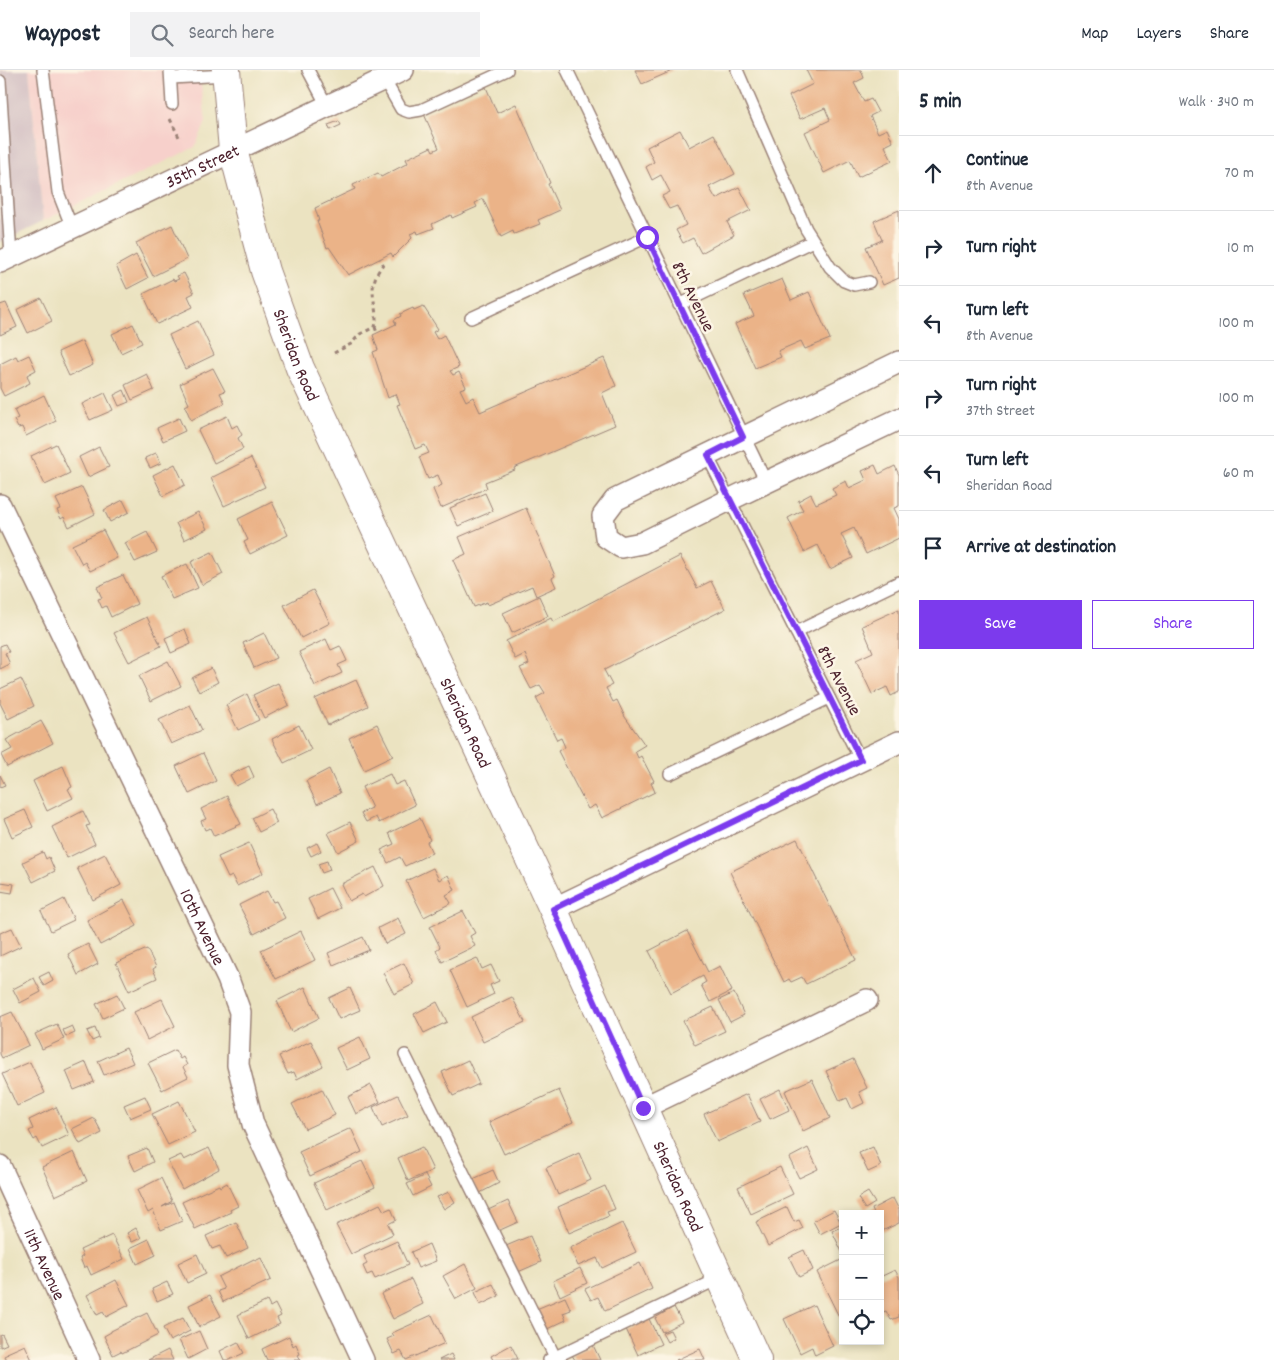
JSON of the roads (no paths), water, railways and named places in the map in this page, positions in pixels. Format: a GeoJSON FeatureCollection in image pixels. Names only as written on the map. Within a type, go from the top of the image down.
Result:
{"type":"FeatureCollection","features":[{"type":"Feature","properties":{"kind":"main road","name":"Sheridan Road"},"geometry":{"type":"LineString","coordinates":[[226,72],[233,150],[265,271],[300,368],[553,909],[757,1360]]}},
{"type":"Feature","properties":{"kind":"street","name":"35th Street"},"geometry":{"type":"LineString","coordinates":[[5,259],[394,74]]}},
{"type":"Feature","properties":{"kind":"street"},"geometry":{"type":"LineString","coordinates":[[899,362],[615,500],[603,516],[606,537],[621,547],[642,543],[899,419]]}},
{"type":"Feature","properties":{"kind":"street","name":"10th Avenue"},"geometry":{"type":"LineString","coordinates":[[0,505],[228,979],[240,1012],[238,1065],[253,1124],[363,1360]]}},
{"type":"Feature","properties":{"kind":"street"},"geometry":{"type":"LineString","coordinates":[[553,909],[899,742]]}},
{"type":"Feature","properties":{"kind":"street"},"geometry":{"type":"LineString","coordinates":[[643,1108],[867,1000]]}},
{"type":"Feature","properties":{"kind":"street","name":"11th Avenue"},"geometry":{"type":"LineString","coordinates":[[0,1166],[89,1360]]}},
{"type":"Feature","properties":{"kind":"lane"},"geometry":{"type":"LineString","coordinates":[[43,70],[58,192],[72,228]]}},
{"type":"Feature","properties":{"kind":"lane"},"geometry":{"type":"LineString","coordinates":[[308,70],[327,106]]}},
{"type":"Feature","properties":{"kind":"lane"},"geometry":{"type":"LineString","coordinates":[[394,74],[401,109],[409,112],[421,110],[507,70]]}},
{"type":"Feature","properties":{"kind":"lane","name":"8th Avenue"},"geometry":{"type":"LineString","coordinates":[[566,70],[766,482]]}},
{"type":"Feature","properties":{"kind":"lane"},"geometry":{"type":"LineString","coordinates":[[737,70],[806,230],[830,267],[844,281],[854,285],[869,282]]}},
{"type":"Feature","properties":{"kind":"lane"},"geometry":{"type":"LineString","coordinates":[[172,104],[170,74],[226,72]]}},
{"type":"Feature","properties":{"kind":"lane"},"geometry":{"type":"LineString","coordinates":[[0,82],[5,259]]}},
{"type":"Feature","properties":{"kind":"lane"},"geometry":{"type":"LineString","coordinates":[[470,318],[647,237]]}},
{"type":"Feature","properties":{"kind":"lane"},"geometry":{"type":"LineString","coordinates":[[679,305],[813,241]]}},
{"type":"Feature","properties":{"kind":"lane","name":"8th Avenue"},"geometry":{"type":"LineString","coordinates":[[708,455],[861,760]]}},
{"type":"Feature","properties":{"kind":"lane"},"geometry":{"type":"LineString","coordinates":[[796,632],[899,582]]}},
{"type":"Feature","properties":{"kind":"lane"},"geometry":{"type":"LineString","coordinates":[[670,774],[829,698]]}},
{"type":"Feature","properties":{"kind":"lane"},"geometry":{"type":"LineString","coordinates":[[405,1055],[552,1358],[720,1278]]}}]}
